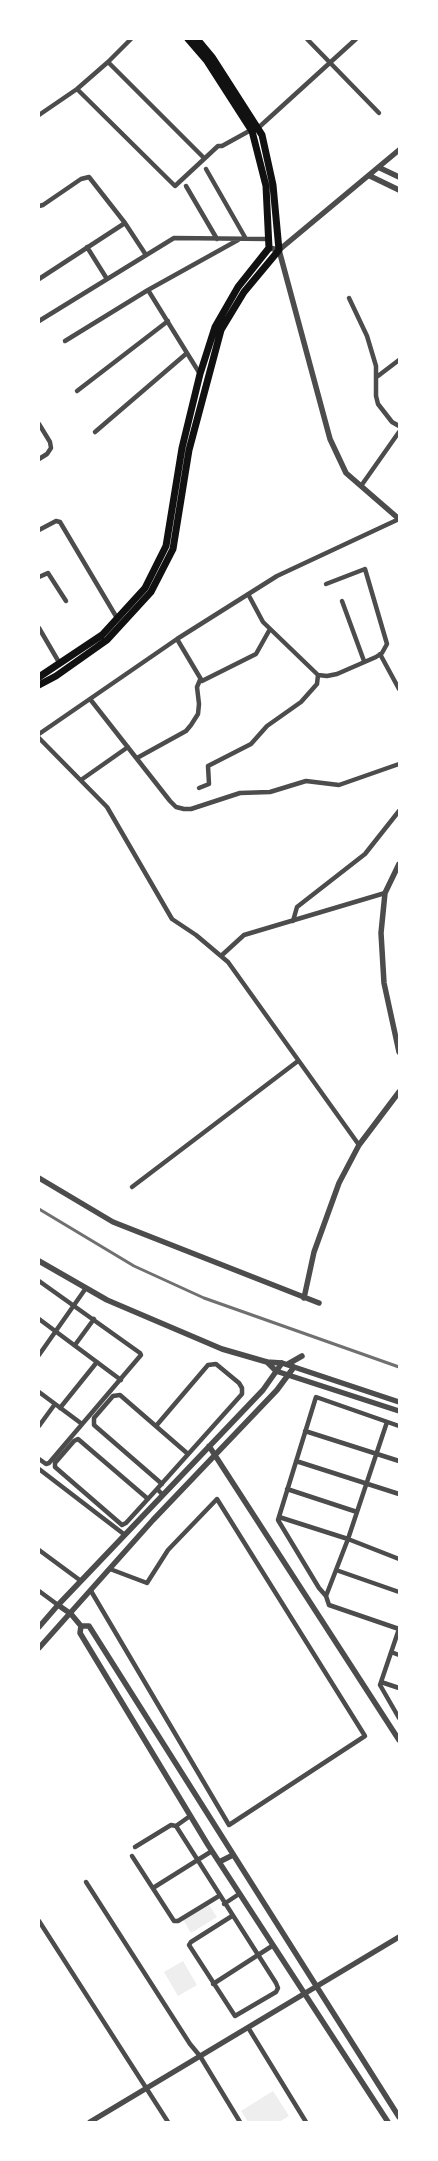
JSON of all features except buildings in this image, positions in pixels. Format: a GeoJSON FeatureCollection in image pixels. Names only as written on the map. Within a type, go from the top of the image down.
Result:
{"type":"FeatureCollection","features":[{"type":"Feature","properties":{"kind":"main road"},"geometry":{"type":"LineString","coordinates":[[39,685],[56,676],[107,640],[150,592],[173,548],[189,450],[221,330],[244,292],[280,250],[273,185],[262,135],[254,130],[207,61],[188,39]]}},
{"type":"Feature","properties":{"kind":"main road"},"geometry":{"type":"LineString","coordinates":[[39,677],[102,634],[145,588],[166,546],[182,448],[200,374],[215,327],[238,287],[268,248],[266,186],[254,130],[212,57],[197,39]]}},
{"type":"Feature","properties":{"kind":"street"},"geometry":{"type":"LineString","coordinates":[[39,115],[77,89],[131,39]]}},
{"type":"Feature","properties":{"kind":"street"},"geometry":{"type":"LineString","coordinates":[[308,39],[379,113]]}},
{"type":"Feature","properties":{"kind":"street"},"geometry":{"type":"LineString","coordinates":[[77,89],[173,186],[178,185],[218,146],[222,146],[254,130],[356,39]]}},
{"type":"Feature","properties":{"kind":"street"},"geometry":{"type":"LineString","coordinates":[[108,62],[204,158]]}},
{"type":"Feature","properties":{"kind":"street"},"geometry":{"type":"LineString","coordinates":[[268,248],[280,250],[380,168],[399,150]]}},
{"type":"Feature","properties":{"kind":"street"},"geometry":{"type":"LineString","coordinates":[[380,168],[399,177]]}},
{"type":"Feature","properties":{"kind":"street"},"geometry":{"type":"LineString","coordinates":[[206,169],[246,239]]}},
{"type":"Feature","properties":{"kind":"street"},"geometry":{"type":"LineString","coordinates":[[370,176],[399,190]]}},
{"type":"Feature","properties":{"kind":"street"},"geometry":{"type":"LineString","coordinates":[[39,206],[81,178],[88,177],[125,223],[146,255]]}},
{"type":"Feature","properties":{"kind":"street"},"geometry":{"type":"LineString","coordinates":[[186,186],[217,239]]}},
{"type":"Feature","properties":{"kind":"street"},"geometry":{"type":"LineString","coordinates":[[39,279],[125,223]]}},
{"type":"Feature","properties":{"kind":"street"},"geometry":{"type":"LineString","coordinates":[[39,321],[174,238],[268,239]]}},
{"type":"Feature","properties":{"kind":"street"},"geometry":{"type":"LineString","coordinates":[[65,341],[148,290],[239,239]]}},
{"type":"Feature","properties":{"kind":"street"},"geometry":{"type":"LineString","coordinates":[[87,248],[107,279]]}},
{"type":"Feature","properties":{"kind":"street"},"geometry":{"type":"LineString","coordinates":[[39,734],[177,639],[276,576],[399,519],[346,473],[330,439],[280,250]]}},
{"type":"Feature","properties":{"kind":"street"},"geometry":{"type":"LineString","coordinates":[[148,290],[200,374]]}},
{"type":"Feature","properties":{"kind":"street"},"geometry":{"type":"LineString","coordinates":[[349,298],[367,336],[378,376],[376,396],[378,404],[392,422],[399,426]]}},
{"type":"Feature","properties":{"kind":"street"},"geometry":{"type":"LineString","coordinates":[[77,391],[168,322]]}},
{"type":"Feature","properties":{"kind":"street"},"geometry":{"type":"LineString","coordinates":[[95,432],[187,353]]}},
{"type":"Feature","properties":{"kind":"street"},"geometry":{"type":"LineString","coordinates":[[378,376],[399,360]]}},
{"type":"Feature","properties":{"kind":"street"},"geometry":{"type":"LineString","coordinates":[[39,424],[50,442],[51,448],[39,460]]}},
{"type":"Feature","properties":{"kind":"street"},"geometry":{"type":"LineString","coordinates":[[360,486],[399,432]]}},
{"type":"Feature","properties":{"kind":"street"},"geometry":{"type":"LineString","coordinates":[[39,530],[56,521],[60,522],[117,618]]}},
{"type":"Feature","properties":{"kind":"street"},"geometry":{"type":"LineString","coordinates":[[248,594],[256,613],[270,629],[318,675],[327,676],[337,674],[380,654],[387,644],[365,569],[326,584]]}},
{"type":"Feature","properties":{"kind":"street"},"geometry":{"type":"LineString","coordinates":[[39,577],[48,573],[66,601]]}},
{"type":"Feature","properties":{"kind":"street"},"geometry":{"type":"LineString","coordinates":[[342,601],[364,661]]}},
{"type":"Feature","properties":{"kind":"street"},"geometry":{"type":"LineString","coordinates":[[39,628],[60,664]]}},
{"type":"Feature","properties":{"kind":"street"},"geometry":{"type":"LineString","coordinates":[[200,680],[205,680],[256,654],[270,629]]}},
{"type":"Feature","properties":{"kind":"street"},"geometry":{"type":"LineString","coordinates":[[136,758],[186,731],[198,714],[197,690],[200,680],[177,639]]}},
{"type":"Feature","properties":{"kind":"street"},"geometry":{"type":"LineString","coordinates":[[380,654],[399,689]]}},
{"type":"Feature","properties":{"kind":"street"},"geometry":{"type":"LineString","coordinates":[[200,788],[209,784],[208,766],[251,744],[267,726],[312,692],[317,684],[318,675]]}},
{"type":"Feature","properties":{"kind":"street"},"geometry":{"type":"LineString","coordinates":[[90,699],[170,801],[176,807],[184,809],[191,809],[240,793],[270,792],[306,781],[339,786],[399,764]]}},
{"type":"Feature","properties":{"kind":"street"},"geometry":{"type":"LineString","coordinates":[[39,738],[107,806],[172,919],[196,935],[228,962],[359,1144]]}},
{"type":"Feature","properties":{"kind":"street"},"geometry":{"type":"LineString","coordinates":[[81,780],[128,747]]}},
{"type":"Feature","properties":{"kind":"street"},"geometry":{"type":"LineString","coordinates":[[292,921],[297,907],[365,854],[399,811]]}},
{"type":"Feature","properties":{"kind":"street"},"geometry":{"type":"LineString","coordinates":[[399,864],[385,893],[381,933],[384,983],[399,1052]]}},
{"type":"Feature","properties":{"kind":"street"},"geometry":{"type":"LineString","coordinates":[[221,956],[244,935],[385,893]]}},
{"type":"Feature","properties":{"kind":"street"},"geometry":{"type":"LineString","coordinates":[[132,1187],[298,1061]]}},
{"type":"Feature","properties":{"kind":"street"},"geometry":{"type":"LineString","coordinates":[[304,1298],[314,1252],[339,1183],[359,1144],[399,1092]]}},
{"type":"Feature","properties":{"kind":"street"},"geometry":{"type":"LineString","coordinates":[[39,1178],[113,1222],[319,1303]]}},
{"type":"Feature","properties":{"kind":"street"},"geometry":{"type":"LineString","coordinates":[[39,1261],[107,1300],[222,1349],[266,1362],[288,1364],[399,1402]]}},
{"type":"Feature","properties":{"kind":"street"},"geometry":{"type":"LineString","coordinates":[[39,1281],[140,1353],[140,1358],[48,1463],[46,1464],[39,1459]]}},
{"type":"Feature","properties":{"kind":"street"},"geometry":{"type":"LineString","coordinates":[[39,1355],[86,1288]]}},
{"type":"Feature","properties":{"kind":"street"},"geometry":{"type":"LineString","coordinates":[[39,1319],[121,1380]]}},
{"type":"Feature","properties":{"kind":"street"},"geometry":{"type":"LineString","coordinates":[[75,1345],[94,1319]]}},
{"type":"Feature","properties":{"kind":"street"},"geometry":{"type":"LineString","coordinates":[[39,1627],[263,1390],[276,1371],[302,1356]]}},
{"type":"Feature","properties":{"kind":"street"},"geometry":{"type":"LineString","coordinates":[[60,1408],[96,1362]]}},
{"type":"Feature","properties":{"kind":"street"},"geometry":{"type":"LineString","coordinates":[[266,1362],[276,1371],[399,1411]]}},
{"type":"Feature","properties":{"kind":"street"},"geometry":{"type":"LineString","coordinates":[[148,1499],[78,1439],[54,1463],[56,1467],[122,1524],[126,1523],[157,1490],[242,1394],[239,1383],[216,1364],[208,1365],[156,1426]]}},
{"type":"Feature","properties":{"kind":"street"},"geometry":{"type":"LineString","coordinates":[[39,1648],[153,1520],[277,1390],[288,1375],[288,1364]]}},
{"type":"Feature","properties":{"kind":"street"},"geometry":{"type":"LineString","coordinates":[[39,1392],[82,1424]]}},
{"type":"Feature","properties":{"kind":"street"},"geometry":{"type":"LineString","coordinates":[[162,1484],[94,1425],[93,1420],[113,1396],[120,1395],[188,1454]]}},
{"type":"Feature","properties":{"kind":"street"},"geometry":{"type":"LineString","coordinates":[[326,1596],[319,1588],[278,1520],[316,1397],[399,1426]]}},
{"type":"Feature","properties":{"kind":"street"},"geometry":{"type":"LineString","coordinates":[[39,1426],[55,1404]]}},
{"type":"Feature","properties":{"kind":"street"},"geometry":{"type":"LineString","coordinates":[[387,1422],[348,1539],[326,1596],[327,1602],[332,1606],[399,1629],[381,1682],[382,1690],[399,1718]]}},
{"type":"Feature","properties":{"kind":"street"},"geometry":{"type":"LineString","coordinates":[[305,1431],[399,1461]]}},
{"type":"Feature","properties":{"kind":"street"},"geometry":{"type":"LineString","coordinates":[[209,1446],[399,1740]]}},
{"type":"Feature","properties":{"kind":"street"},"geometry":{"type":"LineString","coordinates":[[296,1461],[399,1494]]}},
{"type":"Feature","properties":{"kind":"street"},"geometry":{"type":"LineString","coordinates":[[39,1469],[125,1534]]}},
{"type":"Feature","properties":{"kind":"street"},"geometry":{"type":"LineString","coordinates":[[287,1489],[357,1512]]}},
{"type":"Feature","properties":{"kind":"street"},"geometry":{"type":"LineString","coordinates":[[157,1490],[163,1495]]}},
{"type":"Feature","properties":{"kind":"street"},"geometry":{"type":"LineString","coordinates":[[91,1591],[229,1825],[365,1736],[217,1499],[168,1550],[147,1583],[110,1569]]}},
{"type":"Feature","properties":{"kind":"street"},"geometry":{"type":"LineString","coordinates":[[279,1517],[348,1539],[399,1559]]}},
{"type":"Feature","properties":{"kind":"street"},"geometry":{"type":"LineString","coordinates":[[39,1550],[81,1581]]}},
{"type":"Feature","properties":{"kind":"street"},"geometry":{"type":"LineString","coordinates":[[336,1570],[399,1592]]}},
{"type":"Feature","properties":{"kind":"street"},"geometry":{"type":"LineString","coordinates":[[39,1592],[71,1614],[81,1626],[80,1632],[190,1816],[303,1994],[388,2122]]}},
{"type":"Feature","properties":{"kind":"street"},"geometry":{"type":"LineString","coordinates":[[81,1626],[89,1626],[399,2117]]}},
{"type":"Feature","properties":{"kind":"street"},"geometry":{"type":"LineString","coordinates":[[391,1652],[399,1655]]}},
{"type":"Feature","properties":{"kind":"street"},"geometry":{"type":"LineString","coordinates":[[381,1682],[399,1688]]}},
{"type":"Feature","properties":{"kind":"street"},"geometry":{"type":"LineString","coordinates":[[135,1847],[171,1825],[176,1826],[190,1816]]}},
{"type":"Feature","properties":{"kind":"street"},"geometry":{"type":"LineString","coordinates":[[176,1826],[278,1988],[276,1992],[235,2016],[190,1947],[190,1943],[232,1916]]}},
{"type":"Feature","properties":{"kind":"street"},"geometry":{"type":"LineString","coordinates":[[152,1888],[212,1851]]}},
{"type":"Feature","properties":{"kind":"street"},"geometry":{"type":"LineString","coordinates":[[219,1862],[233,1855]]}},
{"type":"Feature","properties":{"kind":"street"},"geometry":{"type":"LineString","coordinates":[[132,1856],[176,1922],[219,1896]]}},
{"type":"Feature","properties":{"kind":"street"},"geometry":{"type":"LineString","coordinates":[[86,1882],[190,2044],[200,2056],[240,2122]]}},
{"type":"Feature","properties":{"kind":"street"},"geometry":{"type":"LineString","coordinates":[[224,1904],[239,1894]]}},
{"type":"Feature","properties":{"kind":"street"},"geometry":{"type":"LineString","coordinates":[[39,1921],[168,2122]]}},
{"type":"Feature","properties":{"kind":"street"},"geometry":{"type":"LineString","coordinates":[[90,2122],[249,2029],[303,1994],[399,1937]]}},
{"type":"Feature","properties":{"kind":"street"},"geometry":{"type":"LineString","coordinates":[[214,1984],[272,1946]]}},
{"type":"Feature","properties":{"kind":"street"},"geometry":{"type":"LineString","coordinates":[[249,2029],[306,2122]]}},
{"type":"Feature","properties":{"kind":"shaded area"},"geometry":{"type":"Polygon","coordinates":[[[207,1902],[217,1917],[191,1933],[182,1918],[207,1902]]]}},
{"type":"Feature","properties":{"kind":"shaded area"},"geometry":{"type":"Polygon","coordinates":[[[183,1961],[197,1985],[178,1996],[164,1972],[183,1961]]]}},
{"type":"Feature","properties":{"kind":"shaded area"},"geometry":{"type":"Polygon","coordinates":[[[273,2091],[289,2116],[279,2122],[248,2122],[241,2111],[273,2091]]]}},
{"type":"Feature","properties":{"kind":"railway"},"geometry":{"type":"LineString","coordinates":[[39,1209],[134,1266],[204,1298],[399,1367]]}}]}
